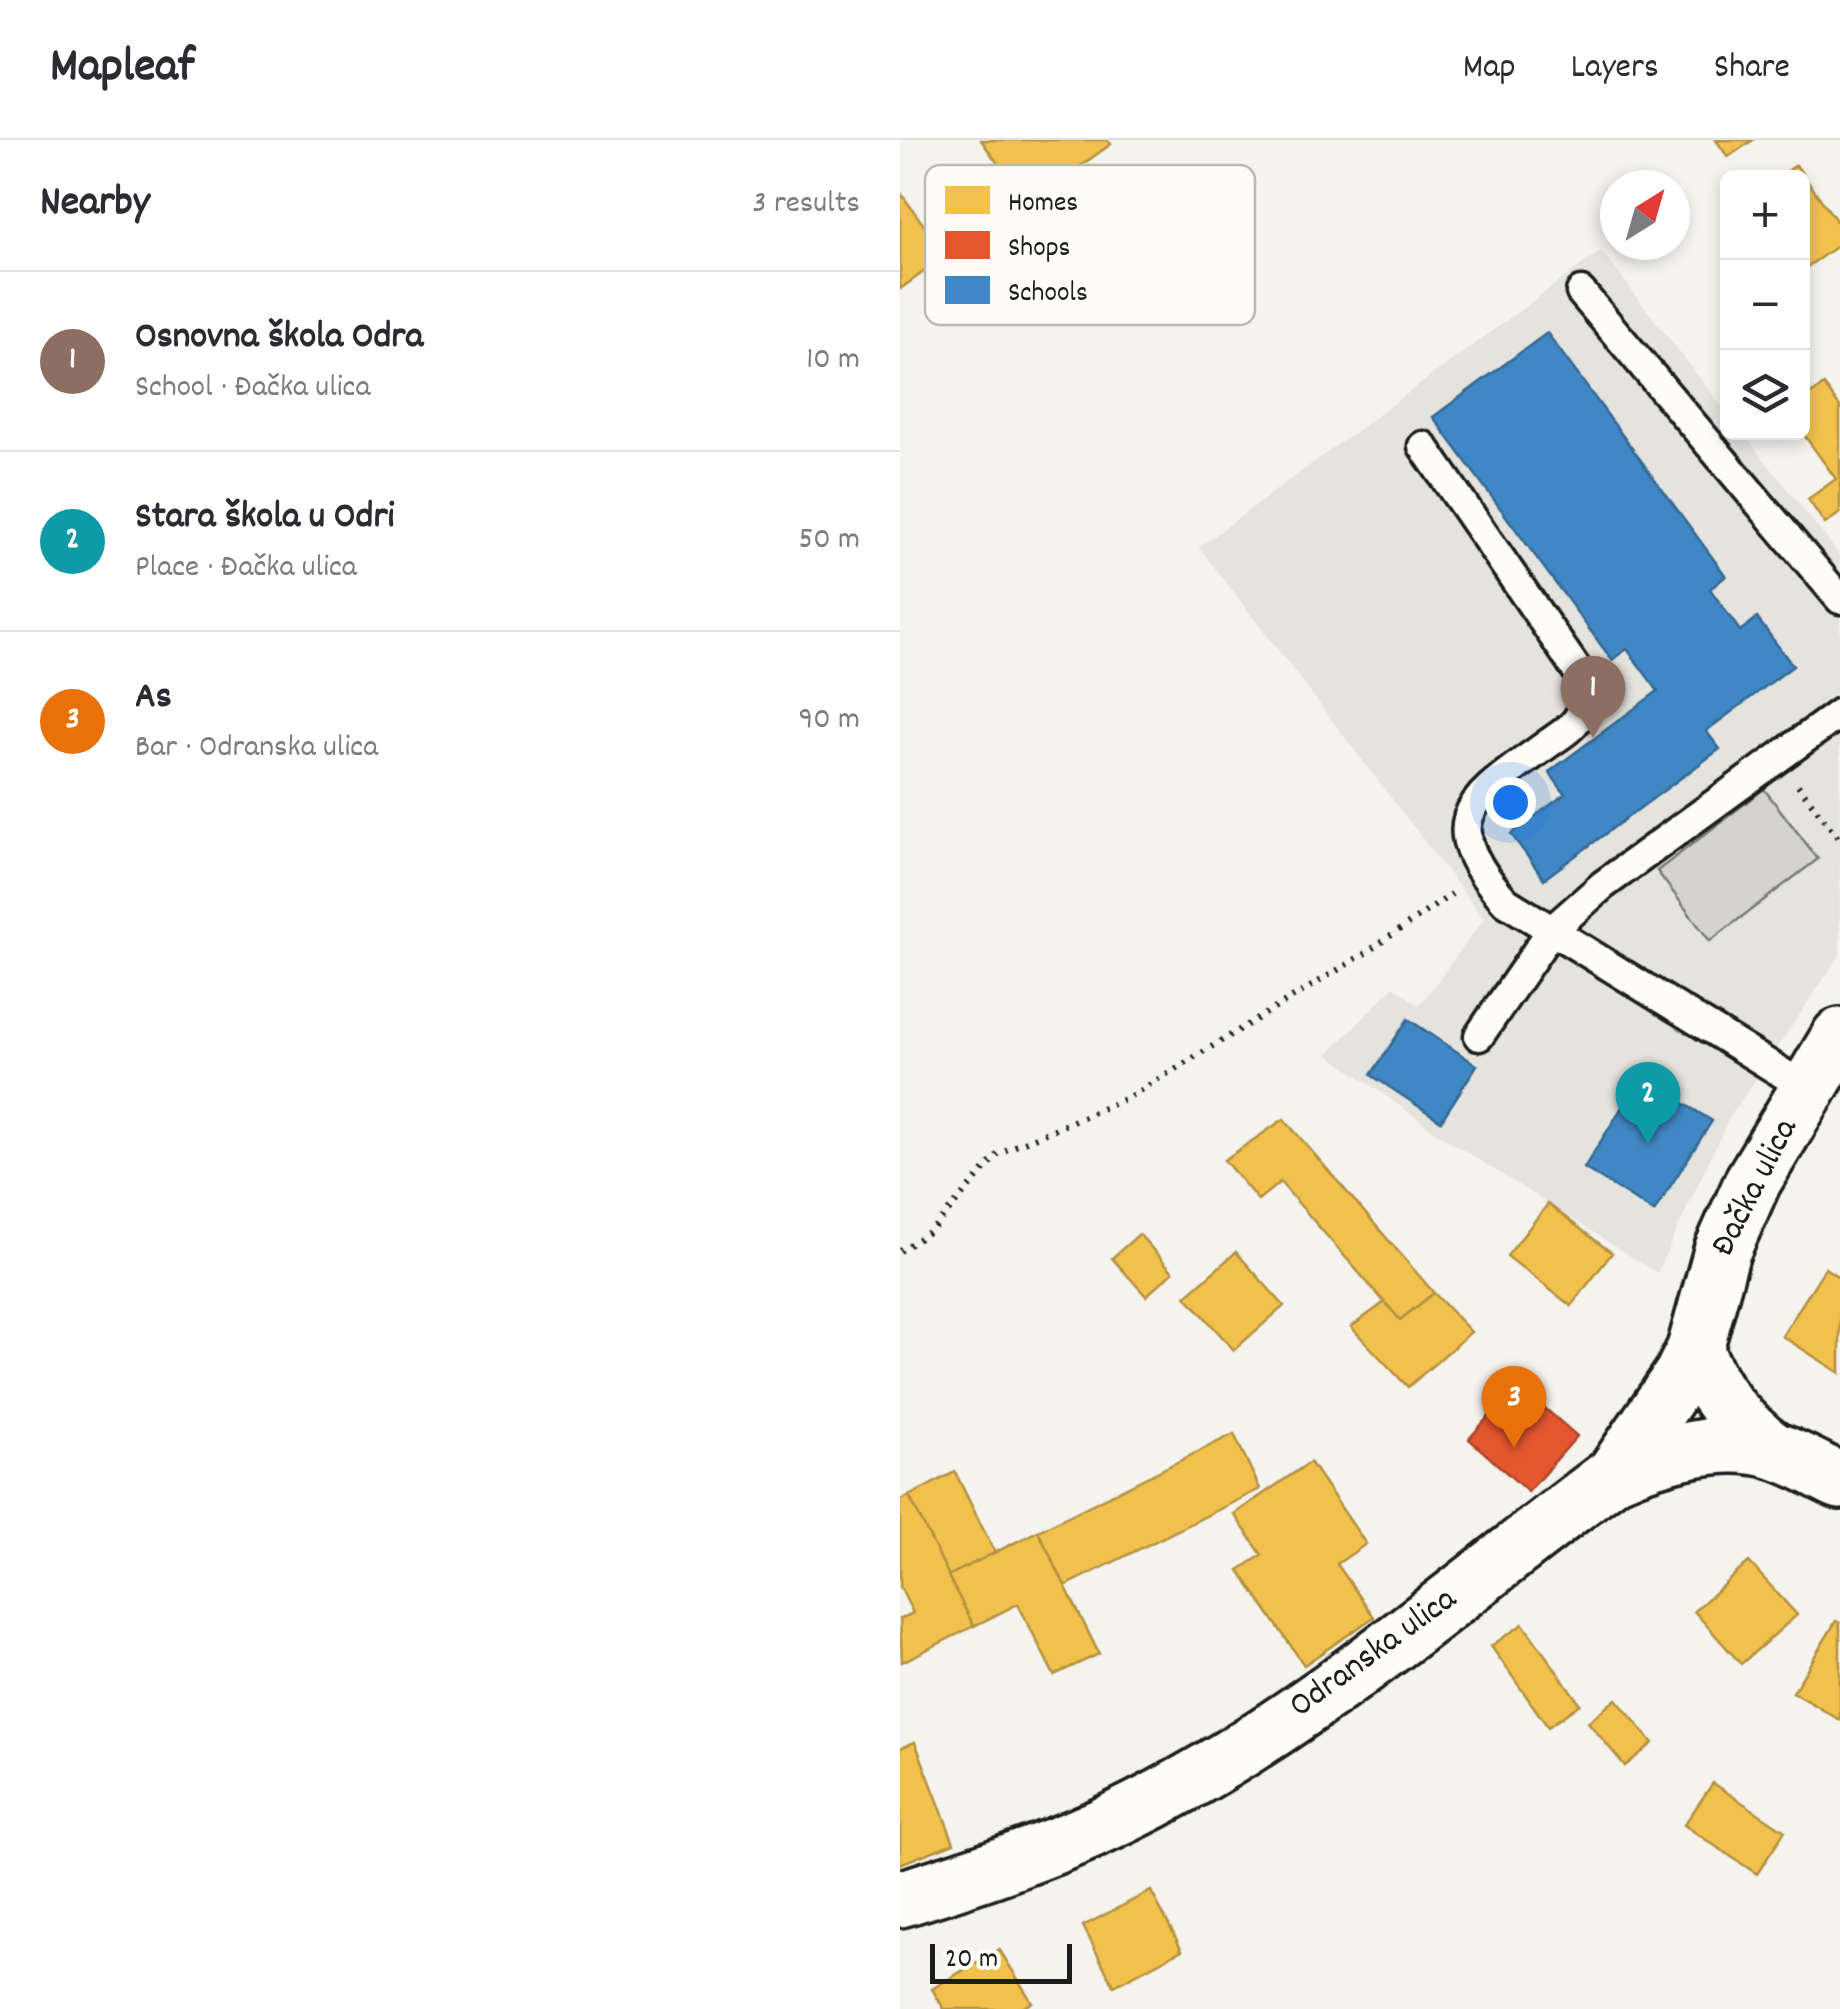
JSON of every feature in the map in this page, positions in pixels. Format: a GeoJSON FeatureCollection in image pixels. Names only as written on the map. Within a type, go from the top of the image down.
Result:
{"type":"FeatureCollection","features":[{"type":"Feature","properties":{"kind":"street","name":"Đačka ulica"},"geometry":{"type":"LineString","coordinates":[[1614,1474],[1668,1399],[1695,1350],[1722,1250],[1753,1181],[1840,1036]]}},
{"type":"Feature","properties":{"kind":"street"},"geometry":{"type":"LineString","coordinates":[[1695,1350],[1726,1409],[1744,1429],[1774,1450]]}},
{"type":"Feature","properties":{"kind":"street","name":"Odranska ulica"},"geometry":{"type":"LineString","coordinates":[[900,1899],[994,1870],[1084,1833],[1191,1778],[1263,1734],[1430,1615],[1614,1474],[1641,1462],[1741,1445],[1774,1450],[1840,1481]]}},
{"type":"Feature","properties":{"kind":"lane"},"geometry":{"type":"LineString","coordinates":[[1581,292],[1840,599]]}},
{"type":"Feature","properties":{"kind":"lane"},"geometry":{"type":"LineString","coordinates":[[1423,446],[1579,673],[1585,697],[1575,724],[1480,794],[1468,813],[1466,844],[1481,874],[1506,902],[1808,1088]]}},
{"type":"Feature","properties":{"kind":"lane"},"geometry":{"type":"LineString","coordinates":[[1480,1036],[1551,931],[1603,885],[1840,713]]}},
{"type":"Feature","properties":{"kind":"path"},"geometry":{"type":"LineString","coordinates":[[900,1251],[932,1230],[999,1154],[1129,1097],[1364,954],[1481,874]]}},
{"type":"Feature","properties":{"kind":"shaded area"},"geometry":{"type":"Polygon","coordinates":[[[1600,252],[1600,260],[1608,260],[1720,404],[1720,440],[1749,440],[1840,556],[1840,955],[1728,1120],[1657,1273],[1443,1137],[1328,1054],[1394,986],[1419,1006],[1484,919],[1199,547],[1600,252]]]}},
{"type":"Feature","properties":{"kind":"shaded area"},"geometry":{"type":"Polygon","coordinates":[[[1764,789],[1818,859],[1710,941],[1657,871],[1764,789]]]}},
{"type":"Feature","properties":{"kind":"building: Homes"},"geometry":{"type":"Polygon","coordinates":[[[981,140],[1107,140],[1111,144],[1082,165],[999,165],[981,140]]]}},
{"type":"Feature","properties":{"kind":"building: Homes"},"geometry":{"type":"Polygon","coordinates":[[[1716,140],[1753,140],[1728,157],[1716,140]]]}},
{"type":"Feature","properties":{"kind":"building: Homes"},"geometry":{"type":"Polygon","coordinates":[[[1810,184],[1840,226],[1840,244],[1810,265],[1810,184]]]}},
{"type":"Feature","properties":{"kind":"building: Homes"},"geometry":{"type":"Polygon","coordinates":[[[900,192],[925,227],[925,271],[900,289],[900,192]]]}},
{"type":"Feature","properties":{"kind":"building: Homes"},"geometry":{"type":"Polygon","coordinates":[[[1824,385],[1840,407],[1840,513],[1825,524],[1808,499],[1836,479],[1808,440],[1810,395],[1824,385]]]}},
{"type":"Feature","properties":{"kind":"building: Homes"},"geometry":{"type":"Polygon","coordinates":[[[1284,1119],[1434,1293],[1400,1320],[1280,1182],[1258,1200],[1224,1160],[1284,1119]]]}},
{"type":"Feature","properties":{"kind":"building: Homes"},"geometry":{"type":"Polygon","coordinates":[[[1548,1204],[1612,1253],[1571,1306],[1507,1256],[1548,1204]]]}},
{"type":"Feature","properties":{"kind":"building: Homes"},"geometry":{"type":"Polygon","coordinates":[[[1139,1234],[1173,1272],[1146,1296],[1112,1258],[1139,1234]]]}},
{"type":"Feature","properties":{"kind":"building: Homes"},"geometry":{"type":"Polygon","coordinates":[[[1236,1252],[1284,1306],[1234,1350],[1186,1296],[1236,1252]]]}},
{"type":"Feature","properties":{"kind":"building: Homes"},"geometry":{"type":"Polygon","coordinates":[[[1825,1268],[1840,1278],[1840,1373],[1782,1336],[1825,1268]]]}},
{"type":"Feature","properties":{"kind":"building: Homes"},"geometry":{"type":"Polygon","coordinates":[[[1434,1293],[1471,1332],[1408,1387],[1351,1327],[1385,1302],[1400,1320],[1434,1293]]]}},
{"type":"Feature","properties":{"kind":"building: Homes"},"geometry":{"type":"Polygon","coordinates":[[[1234,1434],[1260,1489],[1065,1586],[1038,1531],[1234,1434]]]}},
{"type":"Feature","properties":{"kind":"building: Homes"},"geometry":{"type":"Polygon","coordinates":[[[1310,1462],[1366,1544],[1337,1564],[1374,1617],[1304,1665],[1239,1570],[1262,1555],[1234,1514],[1310,1462]]]}},
{"type":"Feature","properties":{"kind":"building: Homes"},"geometry":{"type":"Polygon","coordinates":[[[955,1472],[995,1553],[948,1576],[909,1496],[955,1472]]]}},
{"type":"Feature","properties":{"kind":"building: Homes"},"geometry":{"type":"Polygon","coordinates":[[[909,1496],[974,1626],[902,1662],[900,1619],[913,1613],[900,1587],[900,1500],[909,1496]]]}},
{"type":"Feature","properties":{"kind":"building: Homes"},"geometry":{"type":"Polygon","coordinates":[[[1038,1531],[1099,1654],[1054,1675],[1018,1604],[974,1626],[948,1576],[1038,1531]]]}},
{"type":"Feature","properties":{"kind":"building: Homes"},"geometry":{"type":"Polygon","coordinates":[[[1749,1562],[1797,1615],[1741,1664],[1694,1611],[1749,1562]]]}},
{"type":"Feature","properties":{"kind":"building: Homes"},"geometry":{"type":"Polygon","coordinates":[[[1836,1621],[1840,1623],[1840,1720],[1793,1692],[1836,1621]]]}},
{"type":"Feature","properties":{"kind":"building: Homes"},"geometry":{"type":"Polygon","coordinates":[[[1523,1624],[1580,1704],[1548,1727],[1491,1646],[1523,1624]]]}},
{"type":"Feature","properties":{"kind":"building: Homes"},"geometry":{"type":"Polygon","coordinates":[[[1616,1699],[1653,1743],[1625,1766],[1588,1722],[1616,1699]]]}},
{"type":"Feature","properties":{"kind":"building: Homes"},"geometry":{"type":"Polygon","coordinates":[[[915,1742],[954,1843],[900,1864],[900,1748],[915,1742]]]}},
{"type":"Feature","properties":{"kind":"building: Homes"},"geometry":{"type":"Polygon","coordinates":[[[1713,1783],[1785,1831],[1757,1874],[1684,1825],[1713,1783]]]}},
{"type":"Feature","properties":{"kind":"building: Homes"},"geometry":{"type":"Polygon","coordinates":[[[1151,1891],[1182,1950],[1114,1986],[1083,1926],[1151,1891]]]}},
{"type":"Feature","properties":{"kind":"building: Homes"},"geometry":{"type":"Polygon","coordinates":[[[999,1949],[1032,2002],[1021,2009],[944,2009],[932,1989],[999,1949]]]}},
{"type":"Feature","properties":{"kind":"building: Shops"},"geometry":{"type":"Polygon","coordinates":[[[1517,1384],[1577,1436],[1528,1492],[1469,1439],[1517,1384]]]}},
{"type":"Feature","properties":{"kind":"building: Schools"},"geometry":{"type":"Polygon","coordinates":[[[1547,333],[1726,576],[1710,589],[1740,631],[1757,618],[1793,666],[1706,731],[1720,749],[1544,879],[1511,834],[1565,794],[1549,772],[1658,691],[1627,649],[1612,660],[1433,417],[1547,333]]]}},
{"type":"Feature","properties":{"kind":"building: Schools"},"geometry":{"type":"Polygon","coordinates":[[[1408,1019],[1477,1065],[1441,1121],[1371,1075],[1408,1019]]]}},
{"type":"Feature","properties":{"kind":"building: Schools"},"geometry":{"type":"Polygon","coordinates":[[[1641,1077],[1712,1121],[1654,1212],[1584,1168],[1641,1077]]]}},
{"type":"Feature","properties":{"kind":"place","name":"Osnovna škola Odra"},"geometry":{"type":"Point","coordinates":[1593,738]}},
{"type":"Feature","properties":{"kind":"place","name":"Stara škola u Odri"},"geometry":{"type":"Point","coordinates":[1648,1144]}},
{"type":"Feature","properties":{"kind":"place","name":"As"},"geometry":{"type":"Point","coordinates":[1514,1448]}}]}
